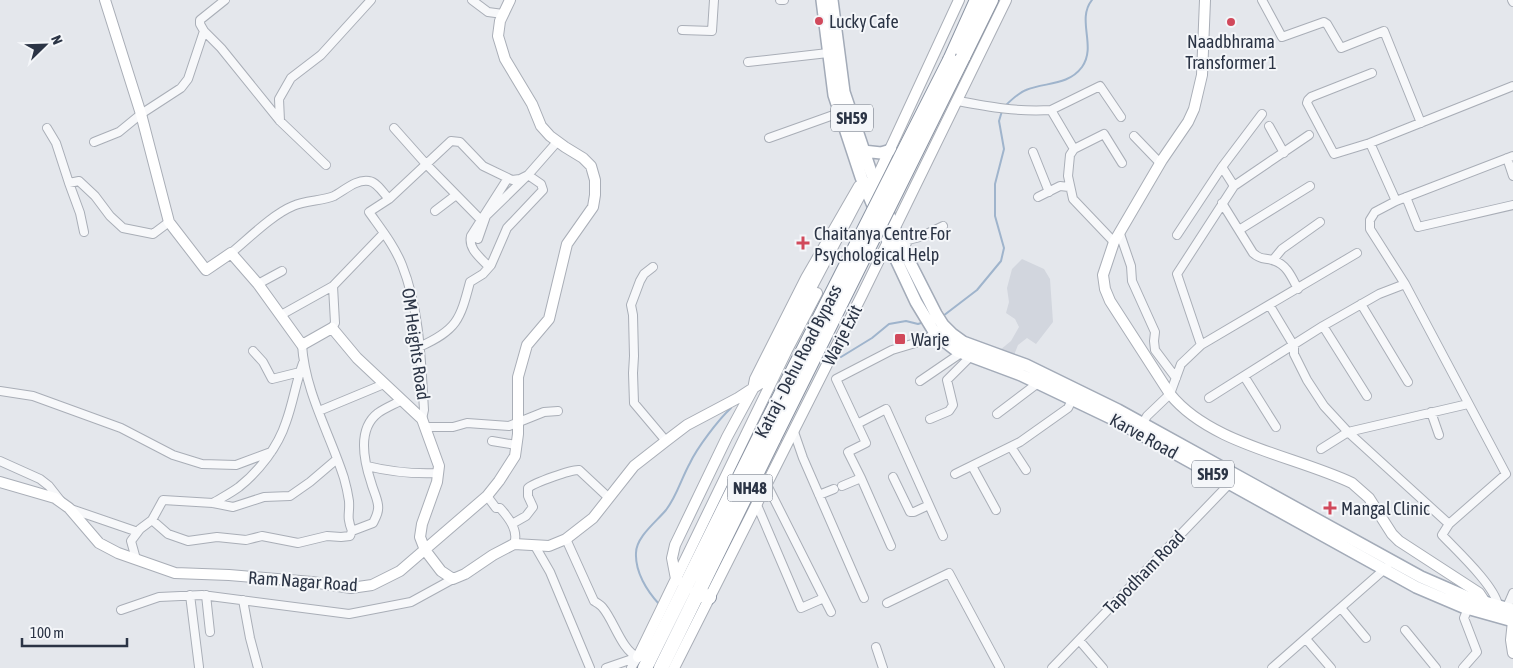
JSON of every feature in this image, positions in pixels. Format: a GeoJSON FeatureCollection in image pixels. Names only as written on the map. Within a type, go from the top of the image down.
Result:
{"type":"FeatureCollection","features":[{"type":"Feature","properties":{"kind":"highway","name":"Katraj - Dehu Road Bypass"},"geometry":{"type":"LineString","coordinates":[[956,59],[977,0]]}},
{"type":"Feature","properties":{"kind":"highway","name":"Katraj - Dehu Road Bypass"},"geometry":{"type":"LineString","coordinates":[[645,661],[660,639],[676,607],[692,589],[956,59],[991,0]]}},
{"type":"Feature","properties":{"kind":"highway","name":"Katraj - Dehu Road Bypass"},"geometry":{"type":"LineString","coordinates":[[661,668],[668,654],[676,607]]}},
{"type":"Feature","properties":{"kind":"main road","name":"SH59"},"geometry":{"type":"LineString","coordinates":[[822,0],[834,95],[839,113],[869,182],[894,230],[900,251]]}},
{"type":"Feature","properties":{"kind":"main road","name":"SH59"},"geometry":{"type":"LineString","coordinates":[[832,0],[844,92],[863,151],[869,182],[888,242],[900,251]]}},
{"type":"Feature","properties":{"kind":"main road"},"geometry":{"type":"LineString","coordinates":[[863,151],[881,153],[891,150]]}},
{"type":"Feature","properties":{"kind":"main road","name":"Karve Road"},"geometry":{"type":"LineString","coordinates":[[900,251],[931,316],[940,329],[944,341],[966,355],[1038,383],[1074,394]]}},
{"type":"Feature","properties":{"kind":"main road","name":"Karve Road"},"geometry":{"type":"LineString","coordinates":[[940,329],[963,342],[1026,365],[1074,394],[1140,428],[1388,566],[1416,586],[1468,608],[1497,609]]}},
{"type":"Feature","properties":{"kind":"main road","name":"Karve Road"},"geometry":{"type":"LineString","coordinates":[[1388,566],[1497,609],[1513,621]]}},
{"type":"Feature","properties":{"kind":"street"},"geometry":{"type":"LineString","coordinates":[[105,0],[141,114],[170,222],[206,270],[292,206],[311,200],[333,197],[346,188],[361,182],[370,181],[389,199]]}},
{"type":"Feature","properties":{"kind":"street"},"geometry":{"type":"LineString","coordinates":[[280,121],[279,99],[290,78],[321,55],[371,0]]}},
{"type":"Feature","properties":{"kind":"street"},"geometry":{"type":"LineString","coordinates":[[472,0],[488,12],[503,14]]}},
{"type":"Feature","properties":{"kind":"street","name":"Ram Nagar Road"},"geometry":{"type":"LineString","coordinates":[[0,482],[55,498],[66,505],[99,543],[118,553],[175,573],[229,575],[312,582],[351,588],[372,585],[400,572],[487,496],[515,456],[518,421],[518,377],[522,363],[528,345],[549,319],[567,244],[593,207],[595,195],[595,180],[591,166],[583,158],[557,142],[541,126],[532,104],[505,59],[498,36],[500,21],[510,0]]}},
{"type":"Feature","properties":{"kind":"street"},"geometry":{"type":"LineString","coordinates":[[682,30],[712,31],[714,0]]}},
{"type":"Feature","properties":{"kind":"street","name":"Warje Exit"},"geometry":{"type":"LineString","coordinates":[[674,668],[686,644],[692,589],[787,350],[869,182],[891,150],[959,0]]}},
{"type":"Feature","properties":{"kind":"street","name":"Warje Exit"},"geometry":{"type":"LineString","coordinates":[[692,589],[757,505],[958,101],[1006,0]]}},
{"type":"Feature","properties":{"kind":"street"},"geometry":{"type":"LineString","coordinates":[[1205,0],[1202,75],[1199,93],[1188,122],[1160,163],[1117,238],[1103,275],[1105,289],[1110,301],[1170,394],[1179,406],[1192,417],[1222,434],[1352,483],[1369,498],[1392,534],[1399,541],[1479,593],[1497,609]]}},
{"type":"Feature","properties":{"kind":"street"},"geometry":{"type":"LineString","coordinates":[[1262,0],[1282,37],[1324,22],[1341,48],[1384,31],[1421,123]]}},
{"type":"Feature","properties":{"kind":"street"},"geometry":{"type":"LineString","coordinates":[[222,1],[200,20],[204,31],[222,48],[280,121],[326,165]]}},
{"type":"Feature","properties":{"kind":"street"},"geometry":{"type":"LineString","coordinates":[[94,142],[119,132],[141,114],[181,88],[188,79],[204,31]]}},
{"type":"Feature","properties":{"kind":"street"},"geometry":{"type":"LineString","coordinates":[[748,62],[828,53]]}},
{"type":"Feature","properties":{"kind":"street"},"geometry":{"type":"LineString","coordinates":[[1372,73],[1311,97],[1308,100],[1334,154],[1370,143],[1513,86]]}},
{"type":"Feature","properties":{"kind":"street"},"geometry":{"type":"LineString","coordinates":[[958,101],[1006,110],[1029,112],[1051,110],[1100,86],[1121,117]]}},
{"type":"Feature","properties":{"kind":"street"},"geometry":{"type":"LineString","coordinates":[[1051,110],[1074,149]]}},
{"type":"Feature","properties":{"kind":"street"},"geometry":{"type":"LineString","coordinates":[[769,138],[839,113]]}},
{"type":"Feature","properties":{"kind":"street"},"geometry":{"type":"LineString","coordinates":[[1177,235],[1222,167],[1262,114]]}},
{"type":"Feature","properties":{"kind":"street"},"geometry":{"type":"LineString","coordinates":[[1269,126],[1284,153]]}},
{"type":"Feature","properties":{"kind":"street"},"geometry":{"type":"LineString","coordinates":[[47,128],[56,143],[80,214],[84,232]]}},
{"type":"Feature","properties":{"kind":"street"},"geometry":{"type":"LineString","coordinates":[[394,128],[481,220]]}},
{"type":"Feature","properties":{"kind":"street"},"geometry":{"type":"LineString","coordinates":[[1122,163],[1104,134],[1074,149],[1070,155],[1069,187],[1073,199],[1117,238],[1130,266],[1132,281],[1155,332],[1155,350],[1176,378]]}},
{"type":"Feature","properties":{"kind":"street"},"geometry":{"type":"LineString","coordinates":[[1201,345],[1177,274],[1234,186],[1309,135]]}},
{"type":"Feature","properties":{"kind":"street"},"geometry":{"type":"LineString","coordinates":[[1134,136],[1160,163]]}},
{"type":"Feature","properties":{"kind":"street","name":"OM Heights Road"},"geometry":{"type":"LineString","coordinates":[[424,423],[419,347],[409,287],[402,264],[391,242],[369,212],[389,199],[451,141],[460,142],[483,166],[508,178]]}},
{"type":"Feature","properties":{"kind":"street"},"geometry":{"type":"LineString","coordinates":[[478,239],[486,216],[528,176],[557,142]]}},
{"type":"Feature","properties":{"kind":"street"},"geometry":{"type":"LineString","coordinates":[[1370,143],[1396,201]]}},
{"type":"Feature","properties":{"kind":"street"},"geometry":{"type":"LineString","coordinates":[[1033,152],[1049,192]]}},
{"type":"Feature","properties":{"kind":"street"},"geometry":{"type":"LineString","coordinates":[[1497,609],[1496,596],[1442,535],[1449,524],[1506,474],[1405,284],[1370,229],[1370,220],[1375,212],[1396,201],[1510,157],[1513,176]]}},
{"type":"Feature","properties":{"kind":"street"},"geometry":{"type":"LineString","coordinates":[[1222,167],[1234,186]]}},
{"type":"Feature","properties":{"kind":"street"},"geometry":{"type":"LineString","coordinates":[[489,267],[469,243],[471,236],[508,178],[512,180],[528,176]]}},
{"type":"Feature","properties":{"kind":"street"},"geometry":{"type":"LineString","coordinates":[[419,347],[438,339],[457,322],[463,309],[470,282],[483,274],[489,267],[506,228],[542,190],[541,184],[528,176]]}},
{"type":"Feature","properties":{"kind":"street"},"geometry":{"type":"LineString","coordinates":[[70,183],[79,182],[123,228],[153,234],[170,222]]}},
{"type":"Feature","properties":{"kind":"street"},"geometry":{"type":"LineString","coordinates":[[121,610],[159,597],[206,595],[350,614],[411,602],[465,574],[493,555],[514,544],[550,546],[566,539],[593,518],[634,466],[666,440],[687,425],[738,398],[761,383],[869,182]]}},
{"type":"Feature","properties":{"kind":"street"},"geometry":{"type":"LineString","coordinates":[[1038,197],[1060,186],[1069,187]]}},
{"type":"Feature","properties":{"kind":"street"},"geometry":{"type":"LineString","coordinates":[[1239,230],[1310,186]]}},
{"type":"Feature","properties":{"kind":"street"},"geometry":{"type":"LineString","coordinates":[[435,211],[456,195]]}},
{"type":"Feature","properties":{"kind":"street"},"geometry":{"type":"LineString","coordinates":[[1406,197],[1418,227],[1513,205]]}},
{"type":"Feature","properties":{"kind":"street"},"geometry":{"type":"LineString","coordinates":[[1222,203],[1252,253],[1259,259],[1273,260],[1281,264],[1286,268],[1298,289]]}},
{"type":"Feature","properties":{"kind":"street"},"geometry":{"type":"LineString","coordinates":[[1273,260],[1282,249],[1320,222]]}},
{"type":"Feature","properties":{"kind":"street"},"geometry":{"type":"LineString","coordinates":[[900,251],[908,240],[920,237],[943,226]]}},
{"type":"Feature","properties":{"kind":"street"},"geometry":{"type":"LineString","coordinates":[[281,315],[333,286],[384,233]]}},
{"type":"Feature","properties":{"kind":"street"},"geometry":{"type":"LineString","coordinates":[[231,253],[258,284],[302,345],[304,363],[344,480],[349,502],[347,518],[352,531]]}},
{"type":"Feature","properties":{"kind":"street"},"geometry":{"type":"LineString","coordinates":[[1140,428],[1147,416],[1170,394],[1181,364],[1201,345],[1357,253]]}},
{"type":"Feature","properties":{"kind":"street"},"geometry":{"type":"LineString","coordinates":[[653,267],[644,274],[640,281],[632,305],[634,315],[634,403],[666,440]]}},
{"type":"Feature","properties":{"kind":"street"},"geometry":{"type":"LineString","coordinates":[[258,284],[282,271]]}},
{"type":"Feature","properties":{"kind":"street"},"geometry":{"type":"LineString","coordinates":[[1209,398],[1360,304],[1391,288],[1405,284]]}},
{"type":"Feature","properties":{"kind":"street"},"geometry":{"type":"LineString","coordinates":[[302,345],[332,328],[335,323],[333,286]]}},
{"type":"Feature","properties":{"kind":"street"},"geometry":{"type":"LineString","coordinates":[[1360,304],[1408,382]]}},
{"type":"Feature","properties":{"kind":"street"},"geometry":{"type":"LineString","coordinates":[[1270,306],[1294,346],[1294,354],[1307,380],[1324,406],[1348,432],[1449,524]]}},
{"type":"Feature","properties":{"kind":"street"},"geometry":{"type":"LineString","coordinates":[[1323,326],[1367,396]]}},
{"type":"Feature","properties":{"kind":"street"},"geometry":{"type":"LineString","coordinates":[[332,328],[357,358],[424,423],[438,462],[438,473],[437,482],[422,524],[420,537],[425,550],[441,571],[453,579]]}},
{"type":"Feature","properties":{"kind":"street"},"geometry":{"type":"LineString","coordinates":[[891,546],[848,452],[866,443],[836,379],[892,350],[922,341],[940,329]]}},
{"type":"Feature","properties":{"kind":"street"},"geometry":{"type":"LineString","coordinates":[[253,350],[263,362],[272,379],[300,372]]}},
{"type":"Feature","properties":{"kind":"street"},"geometry":{"type":"LineString","coordinates":[[920,381],[966,355]]}},
{"type":"Feature","properties":{"kind":"street"},"geometry":{"type":"LineString","coordinates":[[930,419],[949,411],[953,405],[947,380],[966,355]]}},
{"type":"Feature","properties":{"kind":"street"},"geometry":{"type":"LineString","coordinates":[[213,503],[239,487],[271,452],[279,440],[304,363]]}},
{"type":"Feature","properties":{"kind":"street"},"geometry":{"type":"LineString","coordinates":[[1244,376],[1276,427]]}},
{"type":"Feature","properties":{"kind":"street"},"geometry":{"type":"LineString","coordinates":[[997,414],[1038,383]]}},
{"type":"Feature","properties":{"kind":"street"},"geometry":{"type":"LineString","coordinates":[[319,411],[384,384]]}},
{"type":"Feature","properties":{"kind":"street"},"geometry":{"type":"LineString","coordinates":[[692,589],[672,558],[675,545],[727,437],[753,389]]}},
{"type":"Feature","properties":{"kind":"street"},"geometry":{"type":"LineString","coordinates":[[0,391],[33,396],[121,428],[172,456],[202,464],[236,465],[271,452]]}},
{"type":"Feature","properties":{"kind":"street"},"geometry":{"type":"LineString","coordinates":[[955,474],[1011,447],[1068,408],[1074,394]]}},
{"type":"Feature","properties":{"kind":"street"},"geometry":{"type":"LineString","coordinates":[[152,520],[168,534],[188,541],[217,537],[246,540],[262,536],[298,543],[327,536],[350,536],[352,531],[373,523],[378,514],[378,505],[364,451],[365,435],[378,413],[402,400]]}},
{"type":"Feature","properties":{"kind":"street"},"geometry":{"type":"LineString","coordinates":[[1321,449],[1348,432],[1468,404]]}},
{"type":"Feature","properties":{"kind":"street"},"geometry":{"type":"LineString","coordinates":[[857,424],[886,409],[943,536]]}},
{"type":"Feature","properties":{"kind":"street"},"geometry":{"type":"LineString","coordinates":[[424,423],[453,427],[467,423],[509,426],[544,412],[558,411]]}},
{"type":"Feature","properties":{"kind":"street"},"geometry":{"type":"LineString","coordinates":[[1431,412],[1439,435]]}},
{"type":"Feature","properties":{"kind":"street"},"geometry":{"type":"LineString","coordinates":[[794,432],[803,458],[864,598]]}},
{"type":"Feature","properties":{"kind":"street"},"geometry":{"type":"LineString","coordinates":[[492,441],[516,444]]}},
{"type":"Feature","properties":{"kind":"street"},"geometry":{"type":"LineString","coordinates":[[1011,447],[1026,470]]}},
{"type":"Feature","properties":{"kind":"street"},"geometry":{"type":"LineString","coordinates":[[136,559],[132,541],[138,532],[152,520],[163,500],[213,503],[233,508],[264,498],[290,496],[337,459]]}},
{"type":"Feature","properties":{"kind":"street"},"geometry":{"type":"LineString","coordinates":[[0,461],[40,479],[66,505],[138,532]]}},
{"type":"Feature","properties":{"kind":"street"},"geometry":{"type":"LineString","coordinates":[[367,466],[386,471],[415,474],[438,473]]}},
{"type":"Feature","properties":{"kind":"street"},"geometry":{"type":"LineString","coordinates":[[972,466],[996,510]]}},
{"type":"Feature","properties":{"kind":"street"},"geometry":{"type":"LineString","coordinates":[[512,524],[526,516],[533,507],[528,496],[528,488],[536,483],[576,469],[609,498]]}},
{"type":"Feature","properties":{"kind":"street"},"geometry":{"type":"LineString","coordinates":[[819,495],[861,478]]}},
{"type":"Feature","properties":{"kind":"street"},"geometry":{"type":"LineString","coordinates":[[893,478],[910,512],[929,505]]}},
{"type":"Feature","properties":{"kind":"street","name":"Tapodham Road"},"geometry":{"type":"LineString","coordinates":[[1052,668],[1233,479]]}},
{"type":"Feature","properties":{"kind":"street"},"geometry":{"type":"LineString","coordinates":[[767,485],[832,612]]}},
{"type":"Feature","properties":{"kind":"street"},"geometry":{"type":"LineString","coordinates":[[487,496],[496,508],[500,508],[512,524],[516,538],[514,544]]}},
{"type":"Feature","properties":{"kind":"street"},"geometry":{"type":"LineString","coordinates":[[757,505],[801,608],[824,598]]}},
{"type":"Feature","properties":{"kind":"street"},"geometry":{"type":"LineString","coordinates":[[566,539],[594,601],[603,607],[624,644],[634,656],[645,661]]}},
{"type":"Feature","properties":{"kind":"street"},"geometry":{"type":"LineString","coordinates":[[535,546],[550,572],[590,668]]}},
{"type":"Feature","properties":{"kind":"street"},"geometry":{"type":"LineString","coordinates":[[1272,668],[1388,566]]}},
{"type":"Feature","properties":{"kind":"street"},"geometry":{"type":"LineString","coordinates":[[887,602],[949,573],[1000,668]]}},
{"type":"Feature","properties":{"kind":"street"},"geometry":{"type":"LineString","coordinates":[[1497,609],[1513,594]]}},
{"type":"Feature","properties":{"kind":"street"},"geometry":{"type":"LineString","coordinates":[[190,595],[199,667]]}},
{"type":"Feature","properties":{"kind":"street"},"geometry":{"type":"LineString","coordinates":[[206,595],[210,632]]}},
{"type":"Feature","properties":{"kind":"street"},"geometry":{"type":"LineString","coordinates":[[243,600],[258,668]]}},
{"type":"Feature","properties":{"kind":"street"},"geometry":{"type":"LineString","coordinates":[[631,668],[645,661],[655,621],[676,607]]}},
{"type":"Feature","properties":{"kind":"street"},"geometry":{"type":"LineString","coordinates":[[1341,608],[1366,638]]}},
{"type":"Feature","properties":{"kind":"street"},"geometry":{"type":"LineString","coordinates":[[1464,668],[1477,652],[1464,618],[1468,608]]}},
{"type":"Feature","properties":{"kind":"street"},"geometry":{"type":"LineString","coordinates":[[1513,621],[1511,640],[1513,653]]}},
{"type":"Feature","properties":{"kind":"street"},"geometry":{"type":"LineString","coordinates":[[1405,630],[1436,668]]}},
{"type":"Feature","properties":{"kind":"street"},"geometry":{"type":"LineString","coordinates":[[1306,639],[1331,668]]}},
{"type":"Feature","properties":{"kind":"street"},"geometry":{"type":"LineString","coordinates":[[1079,640],[1103,668]]}},
{"type":"Feature","properties":{"kind":"street"},"geometry":{"type":"LineString","coordinates":[[876,647],[882,668]]}},
{"type":"Feature","properties":{"kind":"street"},"geometry":{"type":"LineString","coordinates":[[606,668],[645,661]]}},
{"type":"Feature","properties":{"kind":"shaded area"},"geometry":{"type":"Polygon","coordinates":[[[1022,259],[1044,269],[1050,279],[1053,322],[1036,344],[1027,338],[1018,345],[1014,355],[1000,350],[1011,341],[1019,327],[1015,319],[1006,313],[1009,302],[1007,288],[1012,269],[1022,259]]]}},
{"type":"Feature","properties":{"kind":"waterway"},"geometry":{"type":"LineString","coordinates":[[1004,107],[1023,91],[1063,81],[1082,67],[1088,50],[1086,16],[1092,0]]}},
{"type":"Feature","properties":{"kind":"waterway"},"geometry":{"type":"LineString","coordinates":[[943,316],[977,290],[1001,261],[1004,248],[995,216],[995,184],[1004,149],[999,121],[1002,111]]}},
{"type":"Feature","properties":{"kind":"waterway"},"geometry":{"type":"LineString","coordinates":[[841,357],[872,338],[889,324],[906,321],[918,324],[924,322]]}},
{"type":"Feature","properties":{"kind":"waterway"},"geometry":{"type":"LineString","coordinates":[[659,604],[646,587],[637,567],[636,553],[639,541],[670,505],[693,457],[731,408]]}},
{"type":"Feature","properties":{"kind":"place","name":"Lucky Cafe"},"geometry":{"type":"Point","coordinates":[819,21]}},
{"type":"Feature","properties":{"kind":"place","name":"Naadbhrama Transformer 1"},"geometry":{"type":"Point","coordinates":[1231,22]}},
{"type":"Feature","properties":{"kind":"place","name":"Chaitanya Centre For Psychological Help"},"geometry":{"type":"Point","coordinates":[803,243]}},
{"type":"Feature","properties":{"kind":"place","name":"Warje"},"geometry":{"type":"Point","coordinates":[900,339]}},
{"type":"Feature","properties":{"kind":"place","name":"Mangal Clinic"},"geometry":{"type":"Point","coordinates":[1330,508]}}]}
